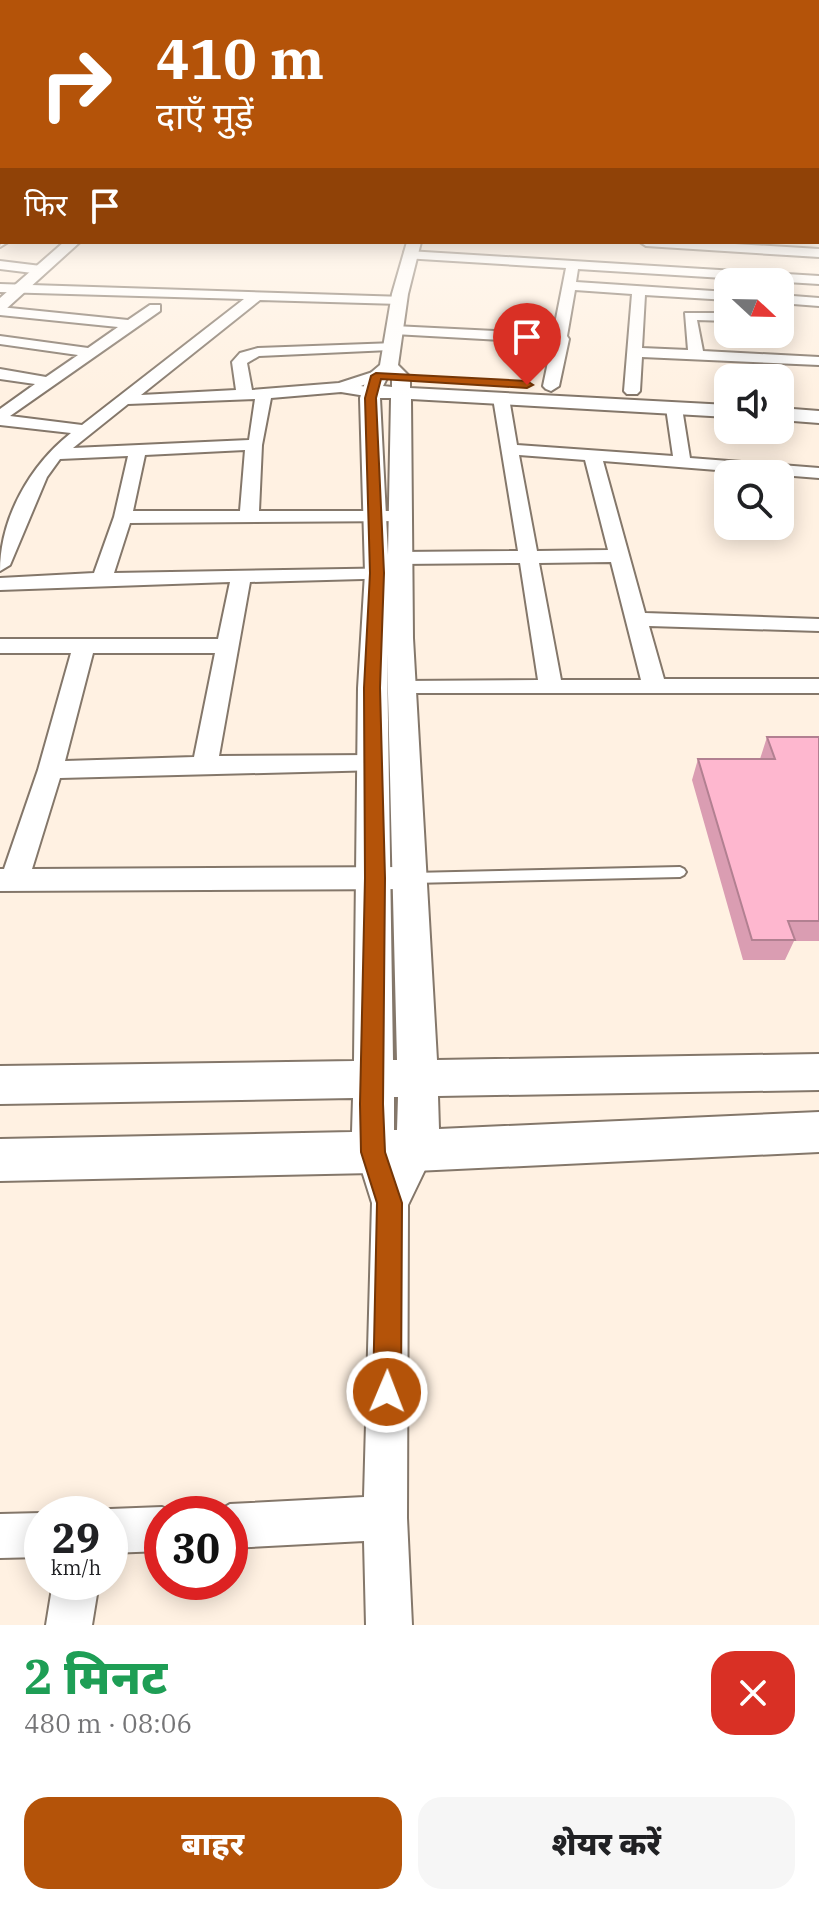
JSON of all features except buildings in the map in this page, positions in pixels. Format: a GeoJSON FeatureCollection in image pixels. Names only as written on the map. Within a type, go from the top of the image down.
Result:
{"type":"FeatureCollection","features":[{"type":"Feature","properties":{"kind":"street"},"geometry":{"type":"LineString","coordinates":[[0,308],[70,245]]}},
{"type":"Feature","properties":{"kind":"street"},"geometry":{"type":"LineString","coordinates":[[694,273],[698,245]]}},
{"type":"Feature","properties":{"kind":"street"},"geometry":{"type":"LineString","coordinates":[[737,245],[817,249]]}},
{"type":"Feature","properties":{"kind":"street"},"geometry":{"type":"LineString","coordinates":[[390,1203],[418,1149],[418,1079],[401,688],[387,517],[389,369],[411,248],[572,264],[819,282]]}},
{"type":"Feature","properties":{"kind":"street"},"geometry":{"type":"LineString","coordinates":[[551,386],[562,339],[572,264]]}},
{"type":"Feature","properties":{"kind":"street"},"geometry":{"type":"LineString","coordinates":[[0,265],[41,270]]}},
{"type":"Feature","properties":{"kind":"street"},"geometry":{"type":"LineString","coordinates":[[571,286],[714,295]]}},
{"type":"Feature","properties":{"kind":"street"},"geometry":{"type":"LineString","coordinates":[[0,288],[400,300]]}},
{"type":"Feature","properties":{"kind":"street"},"geometry":{"type":"LineString","coordinates":[[632,391],[639,290]]}},
{"type":"Feature","properties":{"kind":"street"},"geometry":{"type":"LineString","coordinates":[[0,565],[5,545],[38,477],[55,454],[258,295]]}},
{"type":"Feature","properties":{"kind":"street"},"geometry":{"type":"LineString","coordinates":[[794,300],[819,302]]}},
{"type":"Feature","properties":{"kind":"street"},"geometry":{"type":"LineString","coordinates":[[0,308],[134,325]]}},
{"type":"Feature","properties":{"kind":"street"},"geometry":{"type":"LineString","coordinates":[[0,418],[155,308]]}},
{"type":"Feature","properties":{"kind":"street"},"geometry":{"type":"LineString","coordinates":[[696,355],[690,316],[714,317]]}},
{"type":"Feature","properties":{"kind":"street"},"geometry":{"type":"LineString","coordinates":[[122,400],[264,394],[341,387],[389,369],[562,339]]}},
{"type":"Feature","properties":{"kind":"street"},"geometry":{"type":"LineString","coordinates":[[0,340],[93,353]]}},
{"type":"Feature","properties":{"kind":"street"},"geometry":{"type":"LineString","coordinates":[[245,395],[239,362],[245,356],[258,352],[551,386],[714,395]]}},
{"type":"Feature","properties":{"kind":"street"},"geometry":{"type":"LineString","coordinates":[[634,352],[696,355],[781,353],[819,361]]}},
{"type":"Feature","properties":{"kind":"street"},"geometry":{"type":"LineString","coordinates":[[389,369],[501,398],[714,410]]}},
{"type":"Feature","properties":{"kind":"street"},"geometry":{"type":"LineString","coordinates":[[0,374],[49,382]]}},
{"type":"Feature","properties":{"kind":"street"},"geometry":{"type":"LineString","coordinates":[[249,517],[254,445],[264,394]]}},
{"type":"Feature","properties":{"kind":"street"},"geometry":{"type":"LineString","coordinates":[[501,398],[551,688]]}},
{"type":"Feature","properties":{"kind":"street"},"geometry":{"type":"LineString","coordinates":[[794,401],[819,402]]}},
{"type":"Feature","properties":{"kind":"street"},"geometry":{"type":"LineString","coordinates":[[674,408],[682,463]]}},
{"type":"Feature","properties":{"kind":"street"},"geometry":{"type":"LineString","coordinates":[[794,415],[819,417]]}},
{"type":"Feature","properties":{"kind":"street"},"geometry":{"type":"LineString","coordinates":[[0,418],[85,430]]}},
{"type":"Feature","properties":{"kind":"street"},"geometry":{"type":"LineString","coordinates":[[55,454],[254,445]]}},
{"type":"Feature","properties":{"kind":"street"},"geometry":{"type":"LineString","coordinates":[[510,449],[819,473]]}},
{"type":"Feature","properties":{"kind":"street"},"geometry":{"type":"LineString","coordinates":[[102,579],[123,517],[138,450]]}},
{"type":"Feature","properties":{"kind":"street"},"geometry":{"type":"LineString","coordinates":[[593,457],[655,688]]}},
{"type":"Feature","properties":{"kind":"street"},"geometry":{"type":"LineString","coordinates":[[123,517],[387,517]]}},
{"type":"Feature","properties":{"kind":"street"},"geometry":{"type":"LineString","coordinates":[[0,584],[392,568],[527,555],[619,556]]}},
{"type":"Feature","properties":{"kind":"street"},"geometry":{"type":"LineString","coordinates":[[389,1625],[385,1518],[390,1203],[373,1152],[371,1080],[375,878],[372,764],[392,568]]}},
{"type":"Feature","properties":{"kind":"street"},"geometry":{"type":"LineString","coordinates":[[205,765],[241,576]]}},
{"type":"Feature","properties":{"kind":"street"},"geometry":{"type":"LineString","coordinates":[[637,619],[819,625]]}},
{"type":"Feature","properties":{"kind":"street"},"geometry":{"type":"LineString","coordinates":[[0,646],[228,646]]}},
{"type":"Feature","properties":{"kind":"street"},"geometry":{"type":"LineString","coordinates":[[84,646],[50,770],[8,880],[410,878]]}},
{"type":"Feature","properties":{"kind":"street"},"geometry":{"type":"LineString","coordinates":[[401,688],[819,686]]}},
{"type":"Feature","properties":{"kind":"street"},"geometry":{"type":"LineString","coordinates":[[50,770],[372,764]]}},
{"type":"Feature","properties":{"kind":"street"},"geometry":{"type":"LineString","coordinates":[[0,1085],[819,1072]]}},
{"type":"Feature","properties":{"kind":"street"},"geometry":{"type":"LineString","coordinates":[[0,1160],[373,1152],[819,1132]]}},
{"type":"Feature","properties":{"kind":"street"},"geometry":{"type":"LineString","coordinates":[[248,1525],[385,1518]]}},
{"type":"Feature","properties":{"kind":"street"},"geometry":{"type":"LineString","coordinates":[[0,1536],[24,1535]]}},
{"type":"Feature","properties":{"kind":"street"},"geometry":{"type":"LineString","coordinates":[[69,1625],[73,1600]]}},
{"type":"Feature","properties":{"kind":"lane"},"geometry":{"type":"LineString","coordinates":[[410,878],[680,872]]}},
{"type":"Feature","properties":{"kind":"route"},"geometry":{"type":"LineString","coordinates":[[387,1392],[390,1203],[373,1152],[372,1104],[375,878],[372,688],[377,573],[370,398],[376,376],[527,385]]}}]}
